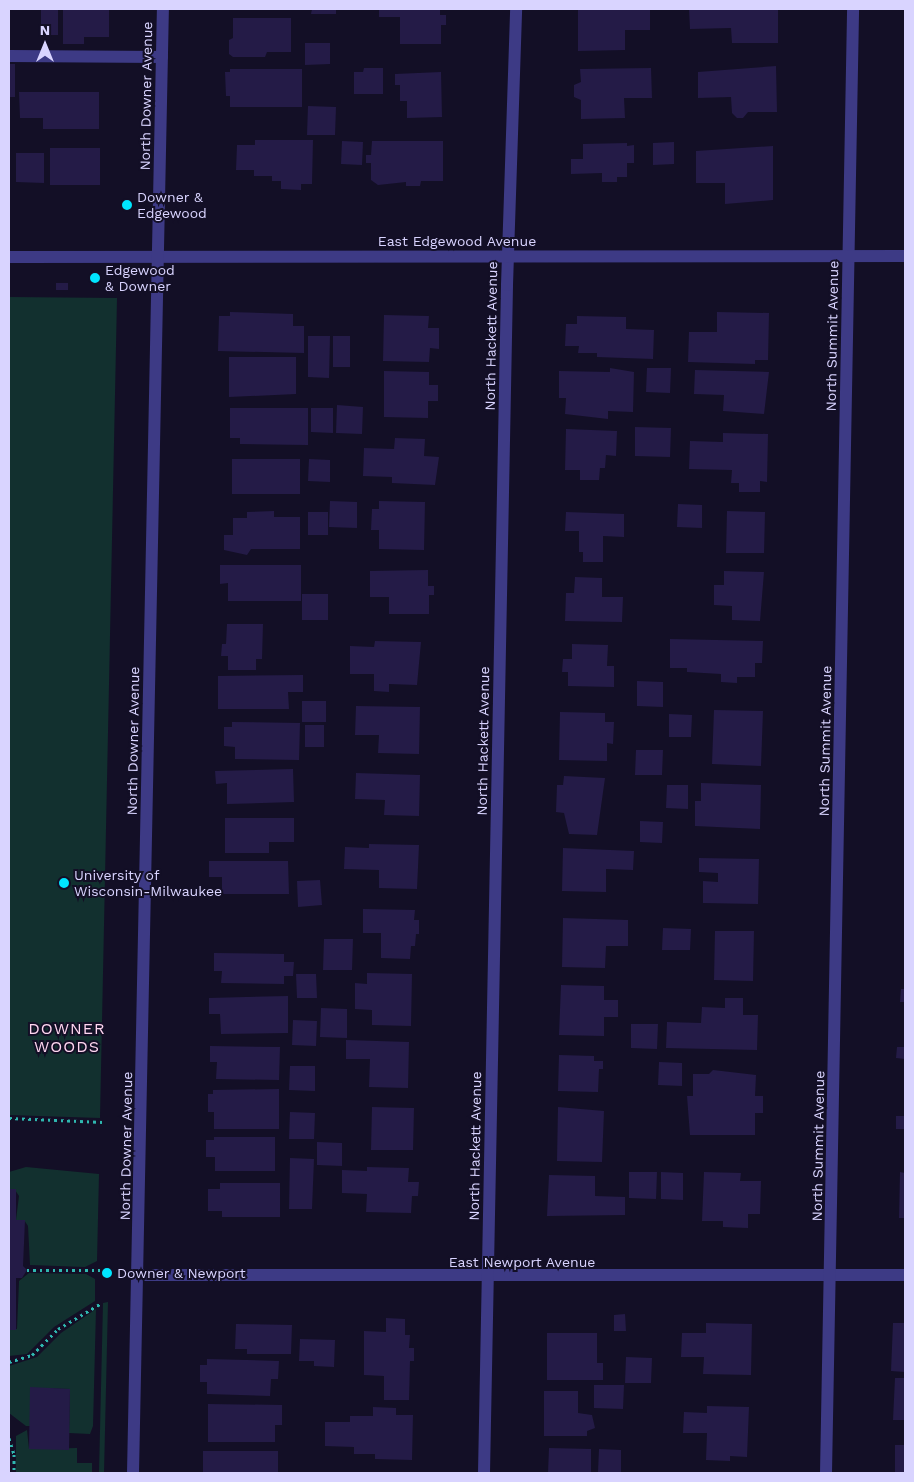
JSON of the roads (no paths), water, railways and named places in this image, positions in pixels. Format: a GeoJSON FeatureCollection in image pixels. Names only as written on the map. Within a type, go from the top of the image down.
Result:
{"type":"FeatureCollection","features":[{"type":"Feature","properties":{"kind":"street","name":"North Downer Avenue"},"geometry":{"type":"LineString","coordinates":[[133,1473],[162,9]]}},
{"type":"Feature","properties":{"kind":"street","name":"North Hackett Avenue"},"geometry":{"type":"LineString","coordinates":[[484,1473],[508,255],[516,9]]}},
{"type":"Feature","properties":{"kind":"street","name":"North Summit Avenue"},"geometry":{"type":"LineString","coordinates":[[826,1473],[854,9]]}},
{"type":"Feature","properties":{"kind":"street"},"geometry":{"type":"LineString","coordinates":[[9,56],[162,57]]}},
{"type":"Feature","properties":{"kind":"street","name":"East Edgewood Avenue"},"geometry":{"type":"LineString","coordinates":[[9,257],[905,256]]}},
{"type":"Feature","properties":{"kind":"street","name":"East Newport Avenue"},"geometry":{"type":"LineString","coordinates":[[138,1275],[488,1277],[905,1275]]}},
{"type":"Feature","properties":{"kind":"place","name":"Downer & Edgewood"},"geometry":{"type":"Point","coordinates":[127,205]}},
{"type":"Feature","properties":{"kind":"place","name":"Edgewood & Downer"},"geometry":{"type":"Point","coordinates":[95,278]}},
{"type":"Feature","properties":{"kind":"place","name":"University of Wisconsin-Milwaukee"},"geometry":{"type":"Point","coordinates":[64,883]}},
{"type":"Feature","properties":{"kind":"place","name":"Downer & Newport"},"geometry":{"type":"Point","coordinates":[107,1273]}},
{"type":"Feature","properties":{"kind":"district","name":"DOWNER WOODS"},"geometry":{"type":"Point","coordinates":[67,1038]}}]}
